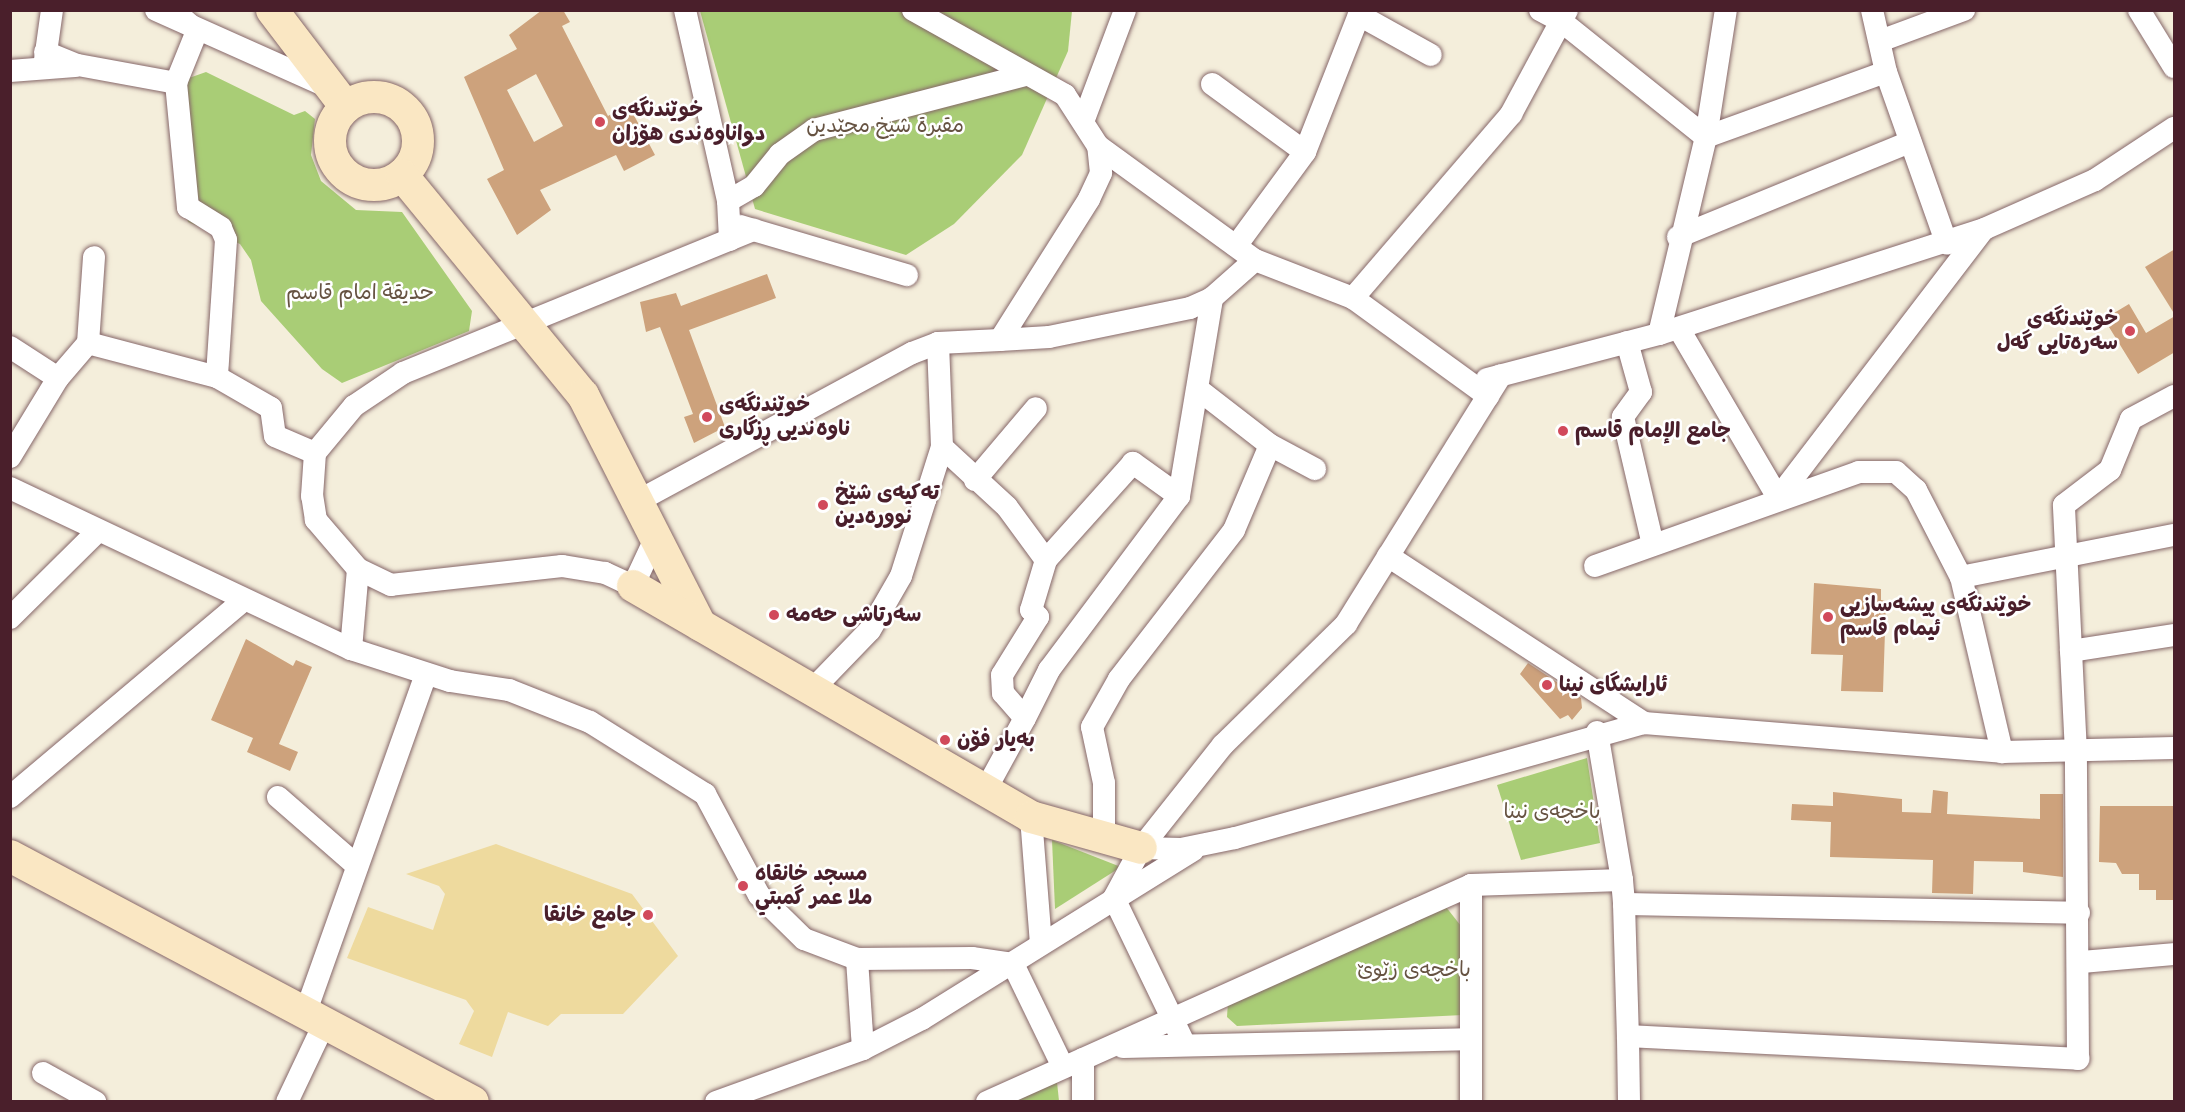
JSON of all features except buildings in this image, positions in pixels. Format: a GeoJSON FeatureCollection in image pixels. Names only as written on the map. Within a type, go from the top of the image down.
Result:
{"type":"FeatureCollection","features":[{"type":"Feature","properties":{"kind":"street"},"geometry":{"type":"LineString","coordinates":[[44,61],[52,10]]}},
{"type":"Feature","properties":{"kind":"street"},"geometry":{"type":"LineString","coordinates":[[156,10],[338,97],[381,98],[406,112],[417,144],[402,175],[369,184],[339,167],[330,139],[338,97],[272,10]]}},
{"type":"Feature","properties":{"kind":"street"},"geometry":{"type":"LineString","coordinates":[[173,10],[197,31]]}},
{"type":"Feature","properties":{"kind":"street"},"geometry":{"type":"LineString","coordinates":[[685,10],[728,201],[730,232]]}},
{"type":"Feature","properties":{"kind":"street"},"geometry":{"type":"LineString","coordinates":[[913,10],[1025,75],[1065,95],[1098,146],[1255,260],[1353,298],[1479,390]]}},
{"type":"Feature","properties":{"kind":"street"},"geometry":{"type":"LineString","coordinates":[[1083,122],[1125,10]]}},
{"type":"Feature","properties":{"kind":"street"},"geometry":{"type":"LineString","coordinates":[[1540,10],[1564,16],[1706,137]]}},
{"type":"Feature","properties":{"kind":"street"},"geometry":{"type":"LineString","coordinates":[[1726,10],[1706,137],[1678,237],[1669,332],[1778,498]]}},
{"type":"Feature","properties":{"kind":"street"},"geometry":{"type":"LineString","coordinates":[[1872,10],[1886,72],[1947,244]]}},
{"type":"Feature","properties":{"kind":"street"},"geometry":{"type":"LineString","coordinates":[[1880,41],[1964,10]]}},
{"type":"Feature","properties":{"kind":"street"},"geometry":{"type":"LineString","coordinates":[[2139,10],[2172,58]]}},
{"type":"Feature","properties":{"kind":"street"},"geometry":{"type":"LineString","coordinates":[[1236,246],[1305,152],[1360,13],[1431,55]]}},
{"type":"Feature","properties":{"kind":"street"},"geometry":{"type":"LineString","coordinates":[[1353,298],[1510,114],[1564,16]]}},
{"type":"Feature","properties":{"kind":"street"},"geometry":{"type":"LineString","coordinates":[[197,31],[176,83],[188,207],[221,228],[226,240],[217,377]]}},
{"type":"Feature","properties":{"kind":"street"},"geometry":{"type":"LineString","coordinates":[[10,71],[44,61],[176,83]]}},
{"type":"Feature","properties":{"kind":"street"},"geometry":{"type":"LineString","coordinates":[[1706,137],[1886,72]]}},
{"type":"Feature","properties":{"kind":"street"},"geometry":{"type":"LineString","coordinates":[[728,201],[754,186],[780,154],[814,130],[1025,75]]}},
{"type":"Feature","properties":{"kind":"street"},"geometry":{"type":"LineString","coordinates":[[1212,84],[1305,152]]}},
{"type":"Feature","properties":{"kind":"street"},"geometry":{"type":"LineString","coordinates":[[1114,898],[1141,848],[1223,745],[1346,624],[1388,556],[1479,390],[1500,375],[1669,332],[1947,244],[2095,180],[2175,128]]}},
{"type":"Feature","properties":{"kind":"street"},"geometry":{"type":"LineString","coordinates":[[1678,237],[1910,142]]}},
{"type":"Feature","properties":{"kind":"street"},"geometry":{"type":"LineString","coordinates":[[1000,340],[1089,199],[1101,173],[1098,146]]}},
{"type":"Feature","properties":{"kind":"street"},"geometry":{"type":"LineString","coordinates":[[402,175],[527,324],[583,395],[700,625]]}},
{"type":"Feature","properties":{"kind":"street"},"geometry":{"type":"LineString","coordinates":[[1778,498],[1984,229]]}},
{"type":"Feature","properties":{"kind":"street"},"geometry":{"type":"LineString","coordinates":[[907,275],[754,230],[730,232],[527,324],[385,382],[334,425],[315,453],[312,496],[316,520],[358,569],[379,582],[404,586],[562,566],[605,573],[633,586],[1031,817],[1104,841],[1141,848],[1199,846],[1597,732],[1644,723],[2002,752],[2076,753],[2175,748]]}},
{"type":"Feature","properties":{"kind":"street"},"geometry":{"type":"LineString","coordinates":[[10,457],[58,378],[88,343],[94,257]]}},
{"type":"Feature","properties":{"kind":"street"},"geometry":{"type":"LineString","coordinates":[[638,501],[938,343],[1000,340],[1117,325],[1212,298],[1255,260]]}},
{"type":"Feature","properties":{"kind":"street"},"geometry":{"type":"LineString","coordinates":[[985,791],[1026,718],[1049,670],[1179,496],[1199,390],[1212,298]]}},
{"type":"Feature","properties":{"kind":"street"},"geometry":{"type":"LineString","coordinates":[[1627,342],[1641,392],[1623,417],[1653,545]]}},
{"type":"Feature","properties":{"kind":"street"},"geometry":{"type":"LineString","coordinates":[[88,343],[217,377],[271,408],[275,436],[315,453]]}},
{"type":"Feature","properties":{"kind":"street"},"geometry":{"type":"LineString","coordinates":[[812,690],[870,630],[901,576],[942,447],[938,343]]}},
{"type":"Feature","properties":{"kind":"street"},"geometry":{"type":"LineString","coordinates":[[10,348],[58,378]]}},
{"type":"Feature","properties":{"kind":"street"},"geometry":{"type":"LineString","coordinates":[[1199,390],[1270,445],[1315,469]]}},
{"type":"Feature","properties":{"kind":"street"},"geometry":{"type":"LineString","coordinates":[[1628,1036],[2078,1059],[2080,962],[2076,753],[2064,505],[2110,470],[2130,419],[2175,396]]}},
{"type":"Feature","properties":{"kind":"street"},"geometry":{"type":"LineString","coordinates":[[975,480],[1036,408]]}},
{"type":"Feature","properties":{"kind":"street"},"geometry":{"type":"LineString","coordinates":[[1104,841],[1104,783],[1092,728],[1119,679],[1234,530],[1270,445]]}},
{"type":"Feature","properties":{"kind":"street"},"geometry":{"type":"LineString","coordinates":[[942,447],[975,480],[1007,507],[1046,560]]}},
{"type":"Feature","properties":{"kind":"street"},"geometry":{"type":"LineString","coordinates":[[1026,718],[1004,693],[1002,675],[1038,616],[1031,610],[1046,560],[1133,463],[1179,496]]}},
{"type":"Feature","properties":{"kind":"street"},"geometry":{"type":"LineString","coordinates":[[1595,566],[1778,498],[1867,470],[1896,472],[1916,490],[1961,577],[2002,752]]}},
{"type":"Feature","properties":{"kind":"street"},"geometry":{"type":"LineString","coordinates":[[10,488],[96,533],[351,649],[426,674],[509,690],[557,706],[696,788],[718,812],[752,883],[780,920],[816,946],[857,959],[972,958],[1013,963]]}},
{"type":"Feature","properties":{"kind":"street"},"geometry":{"type":"LineString","coordinates":[[10,618],[96,533]]}},
{"type":"Feature","properties":{"kind":"street"},"geometry":{"type":"LineString","coordinates":[[1961,577],[2175,535]]}},
{"type":"Feature","properties":{"kind":"street"},"geometry":{"type":"LineString","coordinates":[[633,586],[656,537]]}},
{"type":"Feature","properties":{"kind":"street"},"geometry":{"type":"LineString","coordinates":[[1388,556],[1644,723]]}},
{"type":"Feature","properties":{"kind":"street"},"geometry":{"type":"LineString","coordinates":[[351,649],[358,569]]}},
{"type":"Feature","properties":{"kind":"street"},"geometry":{"type":"LineString","coordinates":[[10,797],[244,600]]}},
{"type":"Feature","properties":{"kind":"street"},"geometry":{"type":"LineString","coordinates":[[2071,651],[2175,635]]}},
{"type":"Feature","properties":{"kind":"street"},"geometry":{"type":"LineString","coordinates":[[287,1101],[314,1019],[357,866],[426,674]]}},
{"type":"Feature","properties":{"kind":"street"},"geometry":{"type":"LineString","coordinates":[[1597,732],[1624,903],[1629,1101]]}},
{"type":"Feature","properties":{"kind":"street"},"geometry":{"type":"LineString","coordinates":[[278,797],[357,866]]}},
{"type":"Feature","properties":{"kind":"street"},"geometry":{"type":"LineString","coordinates":[[1031,817],[1041,944]]}},
{"type":"Feature","properties":{"kind":"street"},"geometry":{"type":"LineString","coordinates":[[716,1101],[863,1049],[1013,963],[1199,846]]}},
{"type":"Feature","properties":{"kind":"street"},"geometry":{"type":"LineString","coordinates":[[10,856],[314,1019],[473,1101]]}},
{"type":"Feature","properties":{"kind":"street"},"geometry":{"type":"LineString","coordinates":[[987,1101],[1112,1048],[1471,885],[1622,880]]}},
{"type":"Feature","properties":{"kind":"street"},"geometry":{"type":"LineString","coordinates":[[1471,885],[1467,1039],[1471,1101]]}},
{"type":"Feature","properties":{"kind":"street"},"geometry":{"type":"LineString","coordinates":[[1114,898],[1185,1045]]}},
{"type":"Feature","properties":{"kind":"street"},"geometry":{"type":"LineString","coordinates":[[1624,903],[2079,913]]}},
{"type":"Feature","properties":{"kind":"street"},"geometry":{"type":"LineString","coordinates":[[2080,962],[2175,954]]}},
{"type":"Feature","properties":{"kind":"street"},"geometry":{"type":"LineString","coordinates":[[857,959],[863,1049]]}},
{"type":"Feature","properties":{"kind":"street"},"geometry":{"type":"LineString","coordinates":[[1013,963],[1073,1063],[1083,1101]]}},
{"type":"Feature","properties":{"kind":"street"},"geometry":{"type":"LineString","coordinates":[[1112,1048],[1467,1039]]}},
{"type":"Feature","properties":{"kind":"street"},"geometry":{"type":"LineString","coordinates":[[44,1073],[95,1101]]}},
{"type":"Feature","properties":{"kind":"green space","name":"مقبرة شيخ محێدین"},"geometry":{"type":"Polygon","coordinates":[[[700,11],[1072,11],[1068,51],[1022,155],[954,224],[906,255],[755,209],[700,11]]]}},
{"type":"Feature","properties":{"kind":"green space","name":"حديقة امام قاسم"},"geometry":{"type":"Polygon","coordinates":[[[206,72],[294,115],[305,111],[315,119],[311,155],[321,181],[356,210],[402,212],[472,311],[469,331],[342,383],[322,369],[261,301],[251,260],[240,244],[188,222],[181,201],[177,111],[189,78],[206,72]]]}},
{"type":"Feature","properties":{"kind":"green space","name":"باخچەی نینا"},"geometry":{"type":"Polygon","coordinates":[[[1587,758],[1600,843],[1521,860],[1497,785],[1587,758]]]}},
{"type":"Feature","properties":{"kind":"green space"},"geometry":{"type":"Polygon","coordinates":[[[1052,840],[1121,867],[1055,909],[1052,840]]]}},
{"type":"Feature","properties":{"kind":"green space","name":"باخچەی زێوێ"},"geometry":{"type":"Polygon","coordinates":[[[1446,907],[1461,926],[1463,1015],[1237,1026],[1227,1017],[1228,1002],[1446,907]]]}},
{"type":"Feature","properties":{"kind":"green space"},"geometry":{"type":"Polygon","coordinates":[[[1057,1082],[1059,1101],[1011,1102],[1057,1082]]]}},
{"type":"Feature","properties":{"kind":"sand"},"geometry":{"type":"Polygon","coordinates":[[[496,844],[632,894],[678,956],[623,1014],[561,1014],[548,1026],[508,1012],[492,1057],[459,1044],[474,1011],[466,1000],[347,958],[368,907],[433,930],[445,894],[439,886],[406,874],[496,844]]]}},
{"type":"Feature","properties":{"kind":"place","name":"خوێندنگەی دواناوەندی هۆزان"},"geometry":{"type":"Point","coordinates":[600,122]}},
{"type":"Feature","properties":{"kind":"place","name":"خوێندنگەی سەرەتایی گەل"},"geometry":{"type":"Point","coordinates":[2130,331]}},
{"type":"Feature","properties":{"kind":"place","name":"خوێندنگەی ناوەندیی ڕزگاری"},"geometry":{"type":"Point","coordinates":[707,417]}},
{"type":"Feature","properties":{"kind":"place","name":"جامع الإمام قاسم"},"geometry":{"type":"Point","coordinates":[1563,431]}},
{"type":"Feature","properties":{"kind":"place","name":"تەکیەی شێخ نوورەدین"},"geometry":{"type":"Point","coordinates":[823,505]}},
{"type":"Feature","properties":{"kind":"place","name":"سەرتاشی حەمە"},"geometry":{"type":"Point","coordinates":[774,615]}},
{"type":"Feature","properties":{"kind":"place","name":"خوێندنگەی پیشەسازیی ئیمام قاسم"},"geometry":{"type":"Point","coordinates":[1828,617]}},
{"type":"Feature","properties":{"kind":"place","name":"ئارایشگای نینا"},"geometry":{"type":"Point","coordinates":[1547,685]}},
{"type":"Feature","properties":{"kind":"place","name":"بەیار فۆن"},"geometry":{"type":"Point","coordinates":[945,740]}},
{"type":"Feature","properties":{"kind":"place","name":"مسجد خانقاه ملا عمر گمبتي"},"geometry":{"type":"Point","coordinates":[743,886]}},
{"type":"Feature","properties":{"kind":"place","name":"جامع خانقا"},"geometry":{"type":"Point","coordinates":[648,915]}}]}
